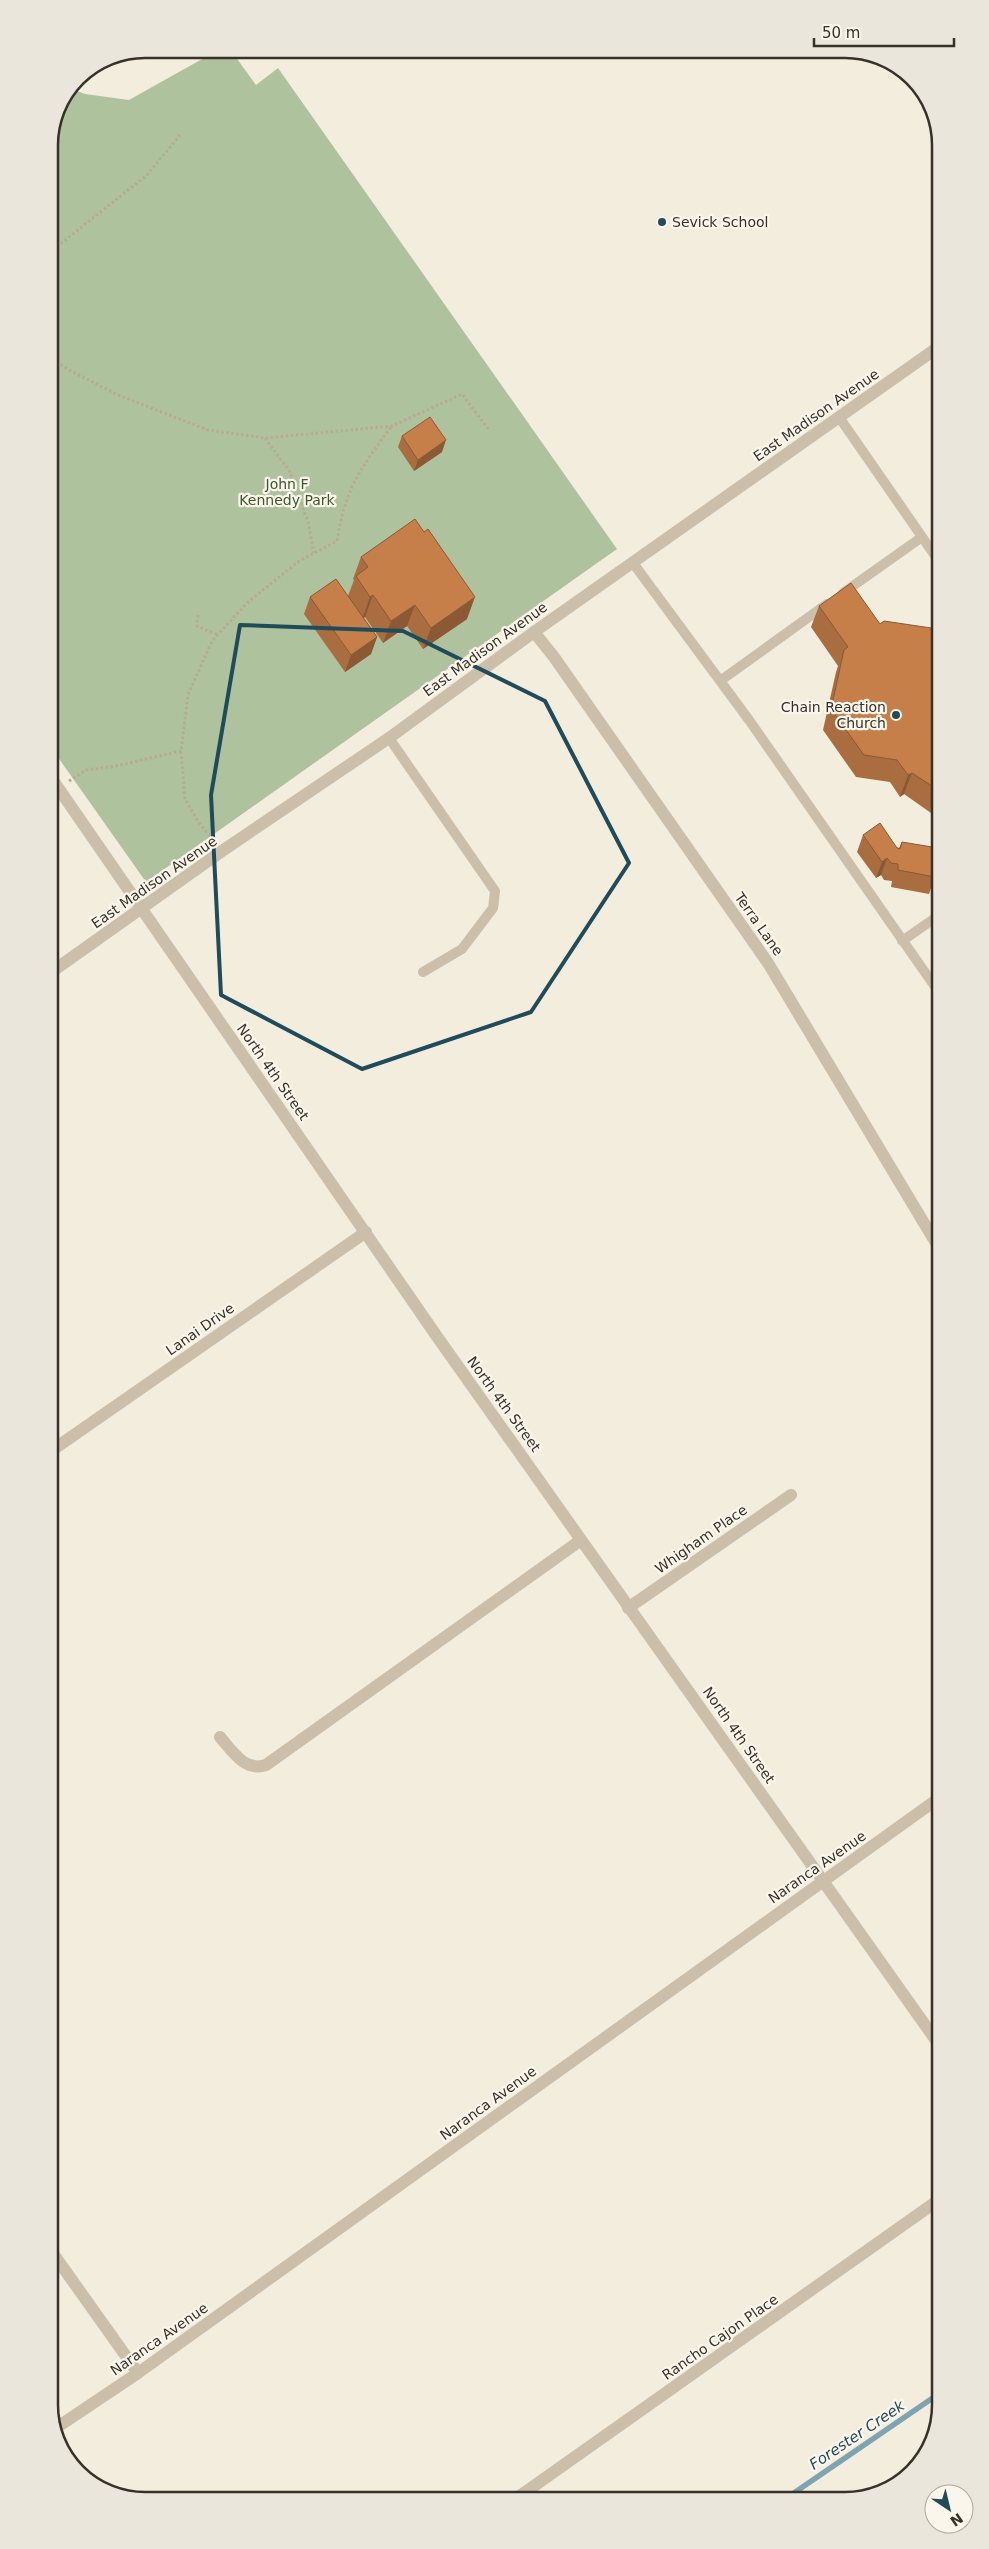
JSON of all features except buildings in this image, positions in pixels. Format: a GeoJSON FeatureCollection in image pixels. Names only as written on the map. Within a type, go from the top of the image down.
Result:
{"type":"FeatureCollection","features":[{"type":"Feature","properties":{"kind":"street","name":"East Madison Avenue"},"geometry":{"type":"LineString","coordinates":[[58,967],[222,851],[389,738],[534,632],[932,352]]}},
{"type":"Feature","properties":{"kind":"street","name":"Terra Lane"},"geometry":{"type":"LineString","coordinates":[[534,632],[554,657],[768,963],[932,1238]]}},
{"type":"Feature","properties":{"kind":"street","name":"North 4th Street"},"geometry":{"type":"LineString","coordinates":[[58,788],[628,1608],[824,1880],[932,2035]]}},
{"type":"Feature","properties":{"kind":"street","name":"Lanai Drive"},"geometry":{"type":"LineString","coordinates":[[58,1446],[366,1232]]}},
{"type":"Feature","properties":{"kind":"street","name":"Whigham Place"},"geometry":{"type":"LineString","coordinates":[[628,1608],[791,1495]]}},
{"type":"Feature","properties":{"kind":"street"},"geometry":{"type":"LineString","coordinates":[[220,1737],[247,1765],[258,1768],[266,1765],[581,1540]]}},
{"type":"Feature","properties":{"kind":"street","name":"Naranca Avenue"},"geometry":{"type":"LineString","coordinates":[[60,2425],[138,2373],[932,1803]]}},
{"type":"Feature","properties":{"kind":"street","name":"Rancho Cajon Place"},"geometry":{"type":"LineString","coordinates":[[526,2492],[932,2205]]}},
{"type":"Feature","properties":{"kind":"street"},"geometry":{"type":"LineString","coordinates":[[58,2260],[138,2373]]}},
{"type":"Feature","properties":{"kind":"lane"},"geometry":{"type":"LineString","coordinates":[[839,417],[932,551]]}},
{"type":"Feature","properties":{"kind":"lane"},"geometry":{"type":"LineString","coordinates":[[720,681],[922,537]]}},
{"type":"Feature","properties":{"kind":"lane"},"geometry":{"type":"LineString","coordinates":[[633,563],[720,681],[932,983]]}},
{"type":"Feature","properties":{"kind":"lane"},"geometry":{"type":"LineString","coordinates":[[389,738],[495,891],[493,908],[462,949],[423,972]]}},
{"type":"Feature","properties":{"kind":"lane"},"geometry":{"type":"LineString","coordinates":[[902,941],[932,920]]}},
{"type":"Feature","properties":{"kind":"path"},"geometry":{"type":"LineString","coordinates":[[58,246],[147,175],[180,135]]}},
{"type":"Feature","properties":{"kind":"path"},"geometry":{"type":"LineString","coordinates":[[58,362],[68,369],[118,394],[208,430],[265,438],[392,426],[462,394],[488,430]]}},
{"type":"Feature","properties":{"kind":"path"},"geometry":{"type":"LineString","coordinates":[[222,851],[200,824],[185,799],[181,751],[188,695],[212,641],[248,602],[299,561],[337,541],[341,515],[357,472],[392,426]]}},
{"type":"Feature","properties":{"kind":"path"},"geometry":{"type":"LineString","coordinates":[[265,438],[290,472],[308,522],[314,553]]}},
{"type":"Feature","properties":{"kind":"path"},"geometry":{"type":"LineString","coordinates":[[198,615],[198,626],[218,635]]}},
{"type":"Feature","properties":{"kind":"path"},"geometry":{"type":"LineString","coordinates":[[58,788],[86,770],[116,766],[181,751]]}},
{"type":"Feature","properties":{"kind":"highlighted area"},"geometry":{"type":"Polygon","coordinates":[[[240,625],[403,631],[545,701],[629,863],[531,1012],[362,1069],[221,995],[211,795],[240,625]]]}},
{"type":"Feature","properties":{"kind":"green space","name":"John F Kennedy Park"},"geometry":{"type":"Polygon","coordinates":[[[204,58],[236,58],[256,85],[278,68],[617,549],[146,882],[58,757],[58,139],[60,122],[67,106],[77,91],[85,94],[129,100],[204,58]]]}},
{"type":"Feature","properties":{"kind":"waterway","name":"Forester Creek"},"geometry":{"type":"LineString","coordinates":[[795,2492],[932,2398]]}},
{"type":"Feature","properties":{"kind":"place","name":"Sevick School"},"geometry":{"type":"Point","coordinates":[662,222]}},
{"type":"Feature","properties":{"kind":"place","name":"Chain Reaction Church"},"geometry":{"type":"Point","coordinates":[896,715]}}]}
